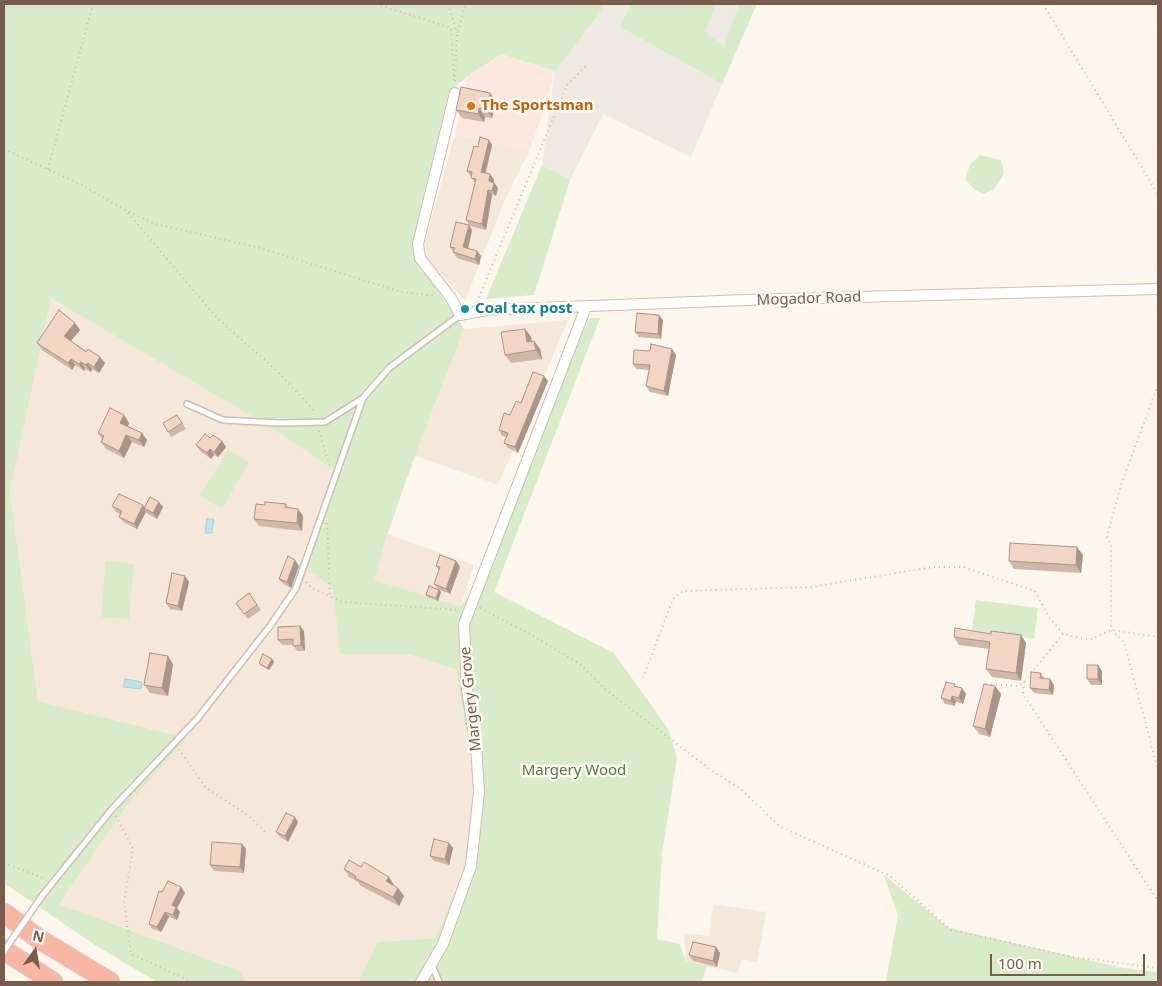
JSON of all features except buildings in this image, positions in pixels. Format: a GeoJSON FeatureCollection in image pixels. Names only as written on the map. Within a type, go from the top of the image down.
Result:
{"type":"FeatureCollection","features":[{"type":"Feature","properties":{"kind":"highway"},"geometry":{"type":"LineString","coordinates":[[4,913],[39,939],[110,982]]}},
{"type":"Feature","properties":{"kind":"highway"},"geometry":{"type":"LineString","coordinates":[[4,950],[53,982]]}},
{"type":"Feature","properties":{"kind":"street"},"geometry":{"type":"LineString","coordinates":[[455,93],[418,244],[420,258],[451,298],[460,315]]}},
{"type":"Feature","properties":{"kind":"street","name":"Mogador Road"},"geometry":{"type":"LineString","coordinates":[[460,315],[586,307],[1158,290]]}},
{"type":"Feature","properties":{"kind":"street","name":"Margery Grove"},"geometry":{"type":"LineString","coordinates":[[421,982],[444,944],[471,866],[480,792],[476,745],[466,690],[464,624],[473,605],[507,508],[586,307]]}},
{"type":"Feature","properties":{"kind":"lane"},"geometry":{"type":"LineString","coordinates":[[186,404],[223,420],[279,423],[325,422],[364,398],[389,368],[460,315]]}},
{"type":"Feature","properties":{"kind":"lane"},"geometry":{"type":"LineString","coordinates":[[4,950],[53,881],[112,809],[197,719],[257,644],[301,578],[364,398]]}},
{"type":"Feature","properties":{"kind":"lane"},"geometry":{"type":"LineString","coordinates":[[432,964],[439,982]]}},
{"type":"Feature","properties":{"kind":"path"},"geometry":{"type":"LineString","coordinates":[[48,170],[93,4]]}},
{"type":"Feature","properties":{"kind":"path"},"geometry":{"type":"LineString","coordinates":[[376,4],[451,28],[455,93]]}},
{"type":"Feature","properties":{"kind":"path"},"geometry":{"type":"LineString","coordinates":[[448,4],[457,34]]}},
{"type":"Feature","properties":{"kind":"path"},"geometry":{"type":"LineString","coordinates":[[455,93],[457,34],[466,4]]}},
{"type":"Feature","properties":{"kind":"path"},"geometry":{"type":"LineString","coordinates":[[1043,4],[1158,194]]}},
{"type":"Feature","properties":{"kind":"path"},"geometry":{"type":"LineString","coordinates":[[472,313],[567,85],[586,66]]}},
{"type":"Feature","properties":{"kind":"path"},"geometry":{"type":"LineString","coordinates":[[4,149],[82,185],[127,211],[155,224],[261,248],[401,292],[451,298]]}},
{"type":"Feature","properties":{"kind":"path"},"geometry":{"type":"LineString","coordinates":[[127,211],[216,318],[274,368],[312,408],[330,464],[330,472]]}},
{"type":"Feature","properties":{"kind":"path"},"geometry":{"type":"LineString","coordinates":[[1158,385],[1121,485],[1107,538],[1111,545],[1111,630],[1124,642],[1158,770]]}},
{"type":"Feature","properties":{"kind":"path"},"geometry":{"type":"LineString","coordinates":[[328,500],[330,594]]}},
{"type":"Feature","properties":{"kind":"path"},"geometry":{"type":"LineString","coordinates":[[643,678],[673,599],[682,590],[811,587],[933,567],[963,567],[1035,591],[1048,617],[1063,634],[1089,640],[1111,630],[1158,637]]}},
{"type":"Feature","properties":{"kind":"path"},"geometry":{"type":"LineString","coordinates":[[301,578],[312,588],[330,594],[342,602],[459,610],[473,605],[528,633],[580,664],[605,689],[652,723],[710,770],[741,789],[779,826],[890,876],[951,930],[1074,957],[1158,968]]}},
{"type":"Feature","properties":{"kind":"path"},"geometry":{"type":"LineString","coordinates":[[986,684],[1017,686],[1024,682],[1063,634]]}},
{"type":"Feature","properties":{"kind":"path"},"geometry":{"type":"LineString","coordinates":[[1024,682],[1023,694],[1158,901]]}},
{"type":"Feature","properties":{"kind":"path"},"geometry":{"type":"LineString","coordinates":[[174,744],[205,787],[249,816],[265,832]]}},
{"type":"Feature","properties":{"kind":"path"},"geometry":{"type":"LineString","coordinates":[[112,809],[133,848],[124,902],[131,954],[192,982]]}},
{"type":"Feature","properties":{"kind":"path"},"geometry":{"type":"LineString","coordinates":[[4,863],[53,881]]}},
{"type":"Feature","properties":{"kind":"shaded area"},"geometry":{"type":"Polygon","coordinates":[[[604,4],[631,4],[620,27],[722,84],[691,157],[603,114],[570,180],[542,165],[555,71],[600,13],[604,4]]]}},
{"type":"Feature","properties":{"kind":"shaded area"},"geometry":{"type":"Polygon","coordinates":[[[716,4],[739,4],[724,46],[704,31],[716,4]]]}},
{"type":"Feature","properties":{"kind":"shaded area"},"geometry":{"type":"Polygon","coordinates":[[[501,54],[555,71],[545,108],[529,151],[455,134],[468,76],[501,54]]]}},
{"type":"Feature","properties":{"kind":"shaded area"},"geometry":{"type":"Polygon","coordinates":[[[455,134],[529,151],[507,195],[465,301],[427,258],[425,242],[455,134]]]}},
{"type":"Feature","properties":{"kind":"shaded area"},"geometry":{"type":"Polygon","coordinates":[[[50,298],[317,422],[396,510],[388,534],[474,565],[460,608],[340,654],[407,654],[456,668],[475,784],[463,873],[435,938],[378,942],[358,982],[246,982],[240,971],[59,904],[126,807],[187,738],[38,701],[10,491],[50,298]]]}},
{"type":"Feature","properties":{"kind":"shaded area"},"geometry":{"type":"Polygon","coordinates":[[[568,320],[498,485],[415,456],[464,329],[568,320]]]}},
{"type":"Feature","properties":{"kind":"shaded area"},"geometry":{"type":"Polygon","coordinates":[[[713,904],[766,912],[757,962],[742,959],[738,973],[686,962],[684,933],[709,936],[713,904]]]}},
{"type":"Feature","properties":{"kind":"green space","name":"Margery Wood"},"geometry":{"type":"Polygon","coordinates":[[[4,4],[604,4],[600,13],[555,71],[501,54],[468,76],[449,92],[416,237],[414,256],[464,329],[387,534],[374,580],[460,607],[478,583],[589,318],[600,318],[494,592],[614,653],[668,729],[677,757],[662,854],[657,939],[680,944],[686,962],[707,966],[702,982],[358,982],[378,942],[435,938],[463,873],[475,784],[456,669],[407,654],[340,654],[333,588],[305,567],[339,473],[267,425],[51,298],[10,491],[38,701],[187,738],[126,807],[59,904],[240,971],[246,982],[157,982],[95,945],[4,883],[4,4]]]}},
{"type":"Feature","properties":{"kind":"green space"},"geometry":{"type":"Polygon","coordinates":[[[631,4],[716,4],[705,31],[724,46],[739,4],[757,4],[722,84],[620,27],[631,4]]]}},
{"type":"Feature","properties":{"kind":"green space"},"geometry":{"type":"Polygon","coordinates":[[[980,155],[1001,160],[1004,174],[994,189],[983,194],[974,189],[965,179],[970,165],[980,155]]]}},
{"type":"Feature","properties":{"kind":"green space"},"geometry":{"type":"Polygon","coordinates":[[[542,165],[570,180],[534,295],[486,299],[542,165]]]}},
{"type":"Feature","properties":{"kind":"green space"},"geometry":{"type":"Polygon","coordinates":[[[228,450],[249,462],[222,509],[200,496],[228,450]]]}},
{"type":"Feature","properties":{"kind":"green space"},"geometry":{"type":"Polygon","coordinates":[[[106,561],[134,564],[129,619],[101,617],[106,561]]]}},
{"type":"Feature","properties":{"kind":"green space"},"geometry":{"type":"Polygon","coordinates":[[[976,600],[1038,608],[1034,639],[972,631],[976,600]]]}},
{"type":"Feature","properties":{"kind":"green space"},"geometry":{"type":"Polygon","coordinates":[[[883,874],[949,928],[1123,968],[1158,972],[1158,982],[886,982],[898,915],[883,874]]]}},
{"type":"Feature","properties":{"kind":"water"},"geometry":{"type":"Polygon","coordinates":[[[207,519],[214,519],[212,533],[205,533],[207,519]]]}},
{"type":"Feature","properties":{"kind":"water"},"geometry":{"type":"Polygon","coordinates":[[[125,679],[142,682],[141,689],[123,687],[125,679]]]}},
{"type":"Feature","properties":{"kind":"place","name":"The Sportsman"},"geometry":{"type":"Point","coordinates":[471,106]}},
{"type":"Feature","properties":{"kind":"place","name":"Coal tax post"},"geometry":{"type":"Point","coordinates":[465,309]}}]}
